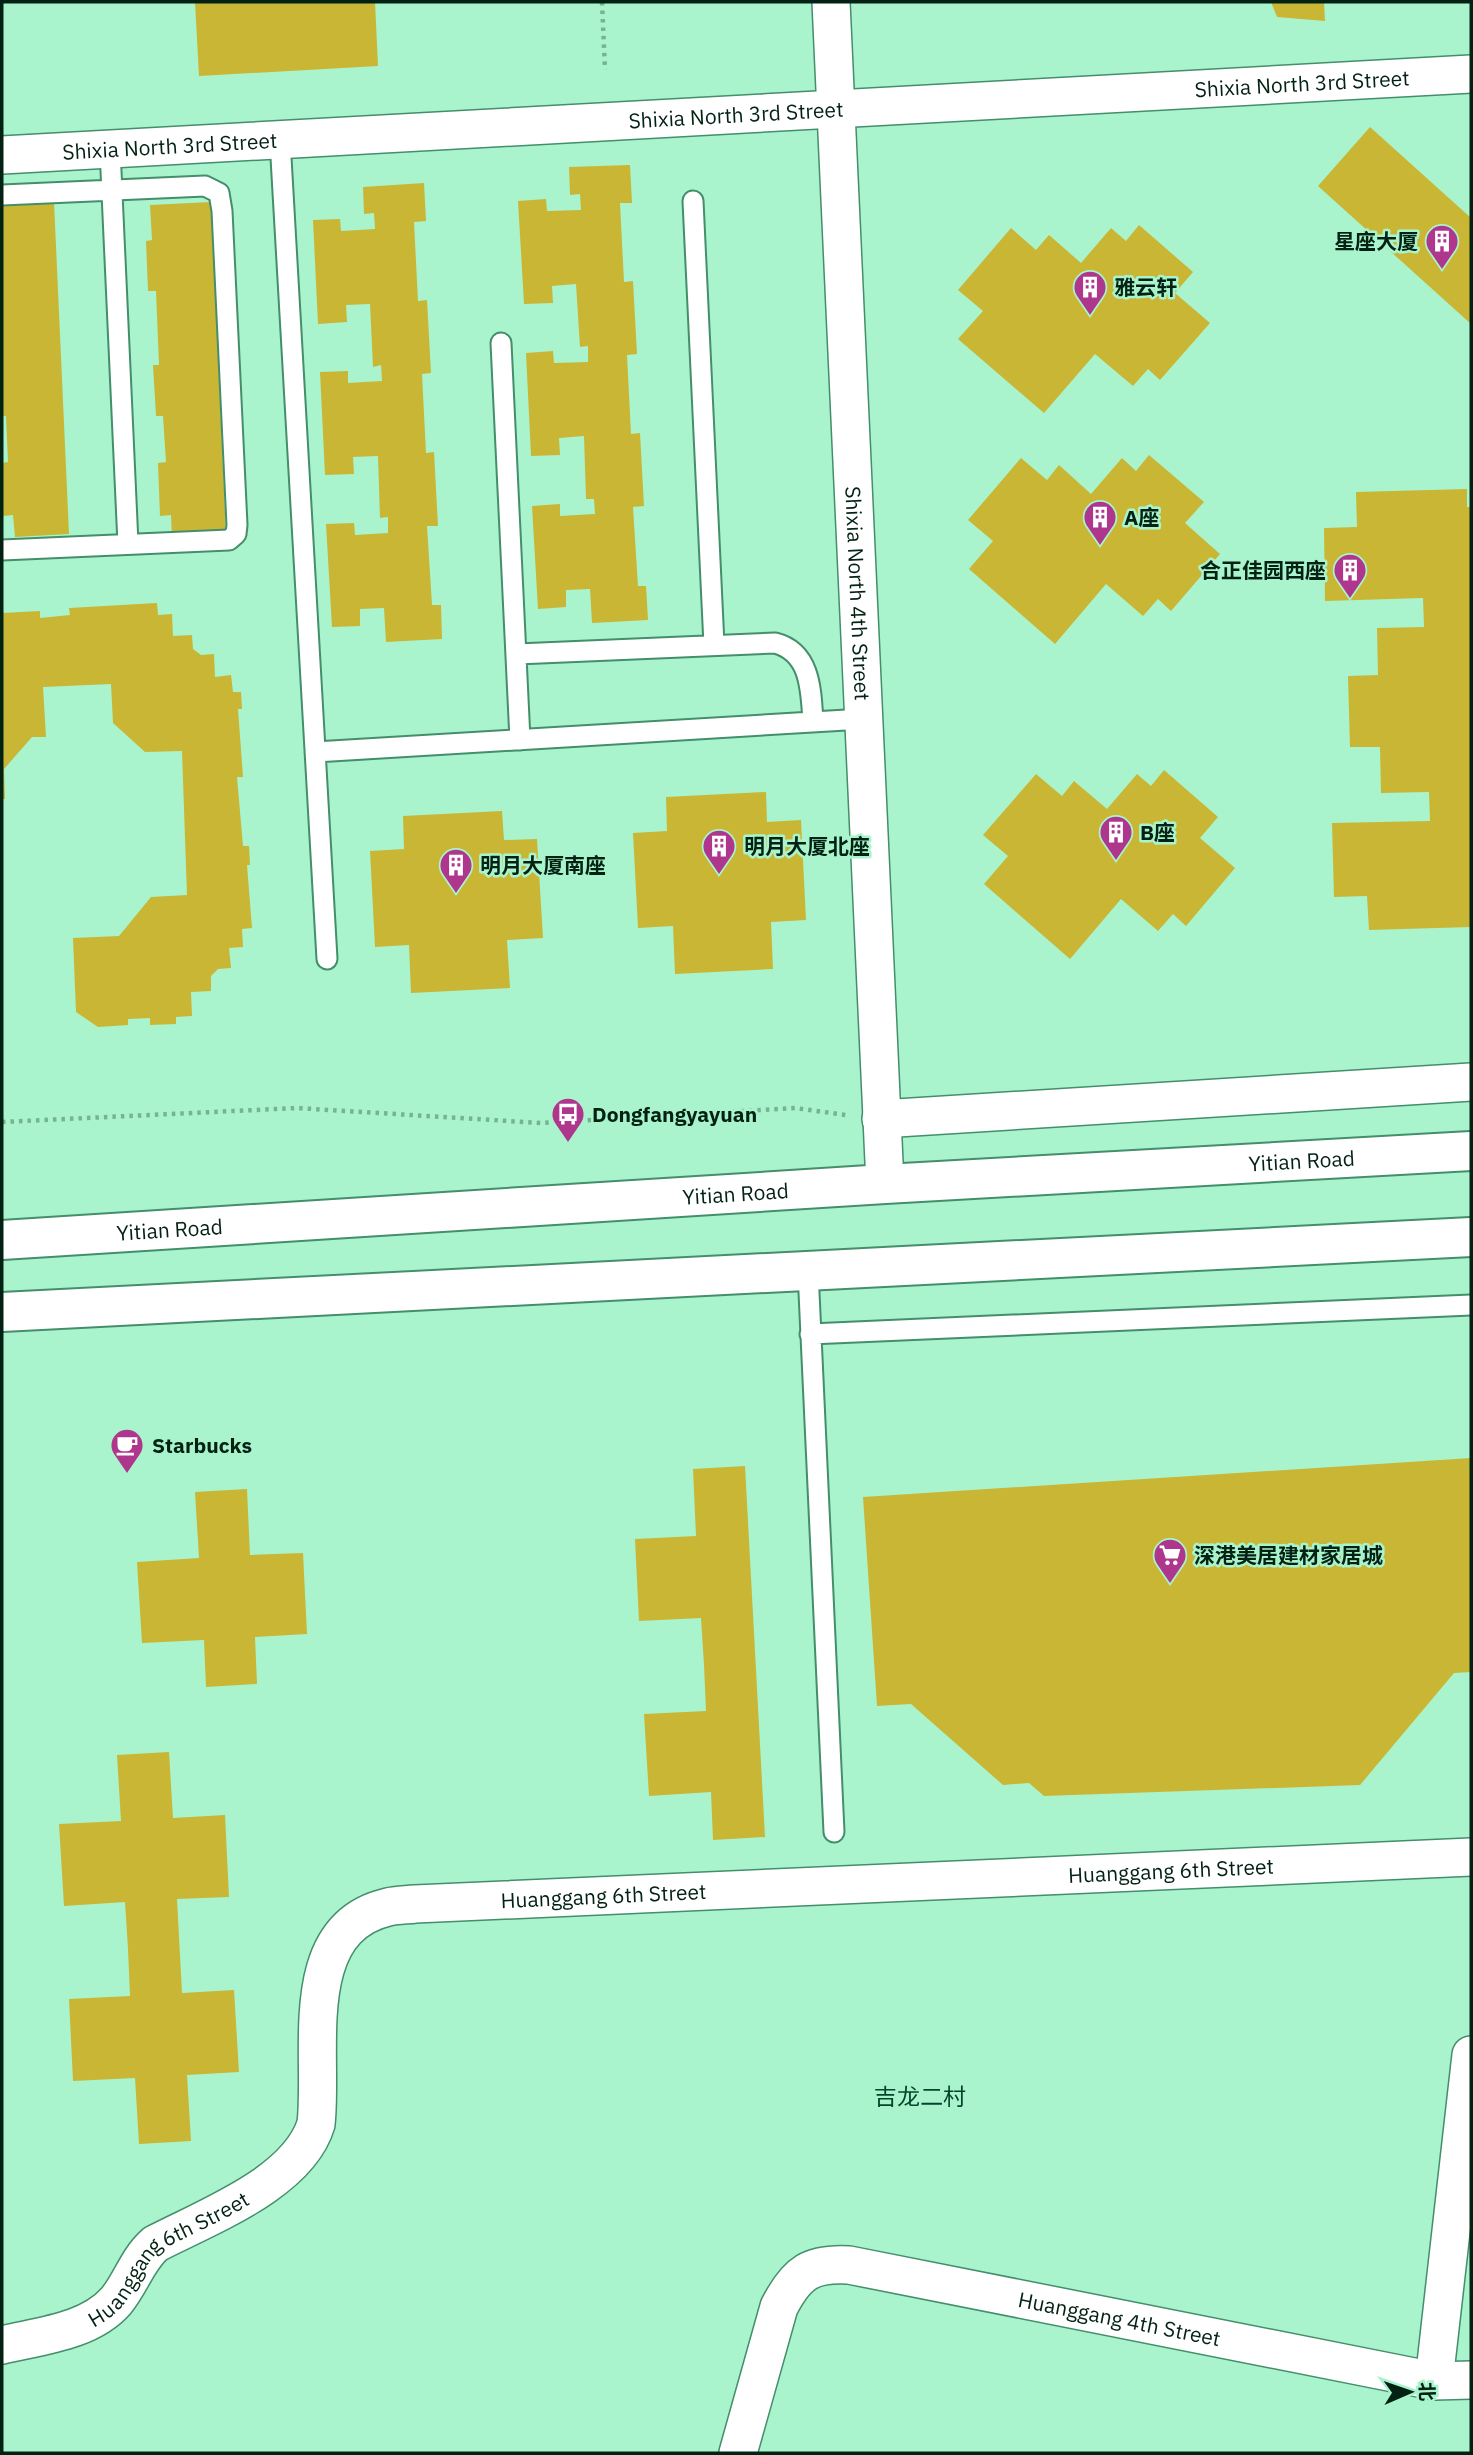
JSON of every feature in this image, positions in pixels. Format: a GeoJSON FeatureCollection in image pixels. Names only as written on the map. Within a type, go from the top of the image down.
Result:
{"type":"FeatureCollection","features":[{"type":"Feature","properties":{"kind":"main road","name":"Yitian Road"},"geometry":{"type":"LineString","coordinates":[[2,1240],[885,1184],[1471,1151]]}},
{"type":"Feature","properties":{"kind":"main road"},"geometry":{"type":"LineString","coordinates":[[2,1312],[1471,1237]]}},
{"type":"Feature","properties":{"kind":"street","name":"Shixia North 4th Street"},"geometry":{"type":"LineString","coordinates":[[831,2],[885,1184]]}},
{"type":"Feature","properties":{"kind":"street","name":"Shixia North 3rd Street"},"geometry":{"type":"LineString","coordinates":[[2,155],[1471,74]]}},
{"type":"Feature","properties":{"kind":"street"},"geometry":{"type":"LineString","coordinates":[[881,1119],[1471,1082]]}},
{"type":"Feature","properties":{"kind":"street","name":"Huanggang 6th Street"},"geometry":{"type":"LineString","coordinates":[[2,2346],[60,2331],[102,2314],[119,2297],[145,2253],[155,2244],[260,2189],[303,2152],[312,2139],[316,2124],[319,2009],[326,1961],[337,1940],[351,1925],[388,1907],[429,1903],[1471,1857]]}},
{"type":"Feature","properties":{"kind":"street"},"geometry":{"type":"LineString","coordinates":[[1434,2381],[1471,2054]]}},
{"type":"Feature","properties":{"kind":"street","name":"Huanggang 4th Street"},"geometry":{"type":"LineString","coordinates":[[738,2453],[779,2307],[790,2285],[807,2270],[828,2264],[849,2265],[1434,2381],[1471,2380]]}},
{"type":"Feature","properties":{"kind":"street","name":"Huanggang 4th Street"},"geometry":{"type":"LineString","coordinates":[[1434,2381],[1471,2403]]}},
{"type":"Feature","properties":{"kind":"lane"},"geometry":{"type":"LineString","coordinates":[[280,140],[327,959]]}},
{"type":"Feature","properties":{"kind":"lane"},"geometry":{"type":"LineString","coordinates":[[110,149],[128,544]]}},
{"type":"Feature","properties":{"kind":"lane"},"geometry":{"type":"LineString","coordinates":[[2,195],[205,186],[219,193],[228,320],[236,534],[229,540],[2,550]]}},
{"type":"Feature","properties":{"kind":"lane"},"geometry":{"type":"LineString","coordinates":[[693,201],[714,645]]}},
{"type":"Feature","properties":{"kind":"lane"},"geometry":{"type":"LineString","coordinates":[[501,343],[520,740]]}},
{"type":"Feature","properties":{"kind":"lane"},"geometry":{"type":"LineString","coordinates":[[517,654],[766,642],[785,645],[794,651],[803,663],[811,694],[813,722]]}},
{"type":"Feature","properties":{"kind":"lane"},"geometry":{"type":"LineString","coordinates":[[315,752],[863,719]]}},
{"type":"Feature","properties":{"kind":"lane"},"geometry":{"type":"LineString","coordinates":[[808,1270],[834,1832]]}},
{"type":"Feature","properties":{"kind":"lane"},"geometry":{"type":"LineString","coordinates":[[810,1334],[1471,1305]]}},
{"type":"Feature","properties":{"kind":"path"},"geometry":{"type":"LineString","coordinates":[[602,2],[605,70]]}},
{"type":"Feature","properties":{"kind":"path"},"geometry":{"type":"LineString","coordinates":[[2,1122],[297,1108],[541,1124],[795,1108],[881,1119]]}},
{"type":"Feature","properties":{"kind":"building"},"geometry":{"type":"Polygon","coordinates":[[[195,2],[375,2],[378,66],[199,76],[195,2]]]}},
{"type":"Feature","properties":{"kind":"building"},"geometry":{"type":"Polygon","coordinates":[[[1271,2],[1324,2],[1325,21],[1277,17],[1271,2]]]}},
{"type":"Feature","properties":{"kind":"building","name":"星座大厦"},"geometry":{"type":"Polygon","coordinates":[[[1370,127],[1471,218],[1471,324],[1318,186],[1370,127]]]}},
{"type":"Feature","properties":{"kind":"building"},"geometry":{"type":"Polygon","coordinates":[[[630,165],[632,203],[620,203],[624,282],[633,281],[637,354],[627,355],[631,434],[640,433],[644,506],[633,507],[638,586],[646,586],[648,620],[592,623],[590,589],[566,590],[566,607],[538,609],[532,506],[560,504],[560,516],[595,514],[594,499],[586,499],[584,436],[559,438],[560,455],[531,456],[526,353],[553,351],[554,363],[588,362],[588,346],[580,347],[576,284],[552,286],[553,303],[524,304],[518,201],[546,199],[547,211],[581,210],[580,194],[570,195],[569,167],[630,165]]]}},
{"type":"Feature","properties":{"kind":"building"},"geometry":{"type":"Polygon","coordinates":[[[424,183],[426,221],[414,222],[418,301],[427,300],[431,373],[422,374],[426,453],[434,452],[438,526],[427,526],[432,605],[441,605],[442,639],[386,642],[384,608],[360,609],[360,626],[332,627],[326,524],[354,523],[355,535],[388,533],[388,517],[380,518],[378,456],[353,457],[354,474],[325,475],[320,372],[348,371],[348,383],[382,381],[381,365],[373,367],[370,304],[346,305],[347,322],[318,324],[313,220],[340,219],[341,231],[375,229],[374,213],[364,214],[363,187],[424,183]]]}},
{"type":"Feature","properties":{"kind":"building"},"geometry":{"type":"Polygon","coordinates":[[[54,202],[69,534],[15,537],[13,515],[3,516],[2,494],[2,463],[8,462],[6,416],[2,416],[2,204],[54,202]]]}},
{"type":"Feature","properties":{"kind":"building"},"geometry":{"type":"Polygon","coordinates":[[[211,202],[226,534],[172,537],[171,515],[160,516],[158,463],[166,462],[163,416],[156,416],[153,365],[159,365],[156,291],[148,291],[146,241],[152,240],[150,205],[211,202]]]}},
{"type":"Feature","properties":{"kind":"building","name":"雅云轩"},"geometry":{"type":"Polygon","coordinates":[[[1139,225],[1193,272],[1175,293],[1210,323],[1160,380],[1148,369],[1133,386],[1095,354],[1044,413],[958,339],[983,311],[958,290],[1011,228],[1036,250],[1049,235],[1081,263],[1111,228],[1126,241],[1139,225]]]}},
{"type":"Feature","properties":{"kind":"building","name":"A座"},"geometry":{"type":"Polygon","coordinates":[[[1149,455],[1204,502],[1185,523],[1220,554],[1171,611],[1158,599],[1143,616],[1106,584],[1055,644],[969,569],[993,541],[968,520],[1021,458],[1047,480],[1059,465],[1091,494],[1122,458],[1136,471],[1149,455]]]}},
{"type":"Feature","properties":{"kind":"building"},"geometry":{"type":"Polygon","coordinates":[[[1467,489],[1467,507],[1471,507],[1471,927],[1369,930],[1367,896],[1334,897],[1332,823],[1430,821],[1429,792],[1381,793],[1380,747],[1350,747],[1348,676],[1378,675],[1377,628],[1424,627],[1423,598],[1325,601],[1324,528],[1357,527],[1356,492],[1467,489]]]}},
{"type":"Feature","properties":{"kind":"building"},"geometry":{"type":"Polygon","coordinates":[[[157,603],[158,615],[172,614],[173,636],[192,635],[193,649],[201,655],[214,654],[215,677],[231,675],[233,692],[241,692],[242,709],[238,709],[243,777],[237,777],[243,846],[249,846],[250,865],[247,865],[252,928],[242,929],[243,947],[229,948],[231,968],[218,969],[211,976],[211,991],[191,992],[192,1016],[176,1017],[176,1024],[150,1025],[150,1018],[128,1019],[128,1025],[98,1027],[76,1012],[73,938],[119,936],[151,897],[187,895],[182,751],[145,752],[113,723],[111,684],[43,687],[46,737],[32,737],[4,769],[5,799],[2,799],[2,613],[40,611],[40,618],[70,615],[69,608],[157,603]]]}},
{"type":"Feature","properties":{"kind":"building","name":"B座"},"geometry":{"type":"Polygon","coordinates":[[[1164,770],[1218,817],[1200,838],[1235,868],[1186,926],[1173,914],[1158,931],[1121,899],[1070,959],[984,884],[1008,856],[983,835],[1036,774],[1062,796],[1074,781],[1107,809],[1137,774],[1151,786],[1164,770]]]}},
{"type":"Feature","properties":{"kind":"building","name":"明月大厦北座"},"geometry":{"type":"Polygon","coordinates":[[[766,792],[767,822],[801,820],[806,920],[771,922],[773,969],[675,974],[673,926],[638,928],[633,833],[667,831],[666,797],[766,792]]]}},
{"type":"Feature","properties":{"kind":"building","name":"明月大厦南座"},"geometry":{"type":"Polygon","coordinates":[[[502,811],[504,840],[537,839],[543,938],[507,940],[510,988],[411,993],[409,945],[375,947],[370,851],[404,849],[403,816],[502,811]]]}},
{"type":"Feature","properties":{"kind":"building","name":"深港美居建材家居城"},"geometry":{"type":"Polygon","coordinates":[[[1471,1458],[1471,1672],[1454,1673],[1360,1785],[1044,1796],[1029,1783],[1003,1785],[911,1704],[877,1706],[863,1497],[1471,1458]]]}},
{"type":"Feature","properties":{"kind":"building"},"geometry":{"type":"Polygon","coordinates":[[[745,1466],[765,1837],[713,1840],[711,1792],[649,1796],[644,1714],[706,1711],[704,1665],[701,1618],[639,1621],[635,1539],[696,1536],[693,1469],[745,1466]]]}},
{"type":"Feature","properties":{"kind":"building"},"geometry":{"type":"Polygon","coordinates":[[[247,1489],[250,1555],[303,1553],[307,1634],[255,1637],[257,1684],[206,1687],[204,1640],[142,1643],[137,1562],[199,1558],[195,1492],[247,1489]]]}},
{"type":"Feature","properties":{"kind":"building"},"geometry":{"type":"Polygon","coordinates":[[[169,1752],[173,1818],[225,1815],[229,1897],[177,1899],[182,1993],[234,1990],[239,2072],[187,2075],[191,2141],[139,2144],[135,2078],[73,2081],[69,1999],[130,1996],[128,1949],[125,1902],[64,1906],[59,1824],[121,1821],[117,1755],[169,1752]]]}},
{"type":"Feature","properties":{"kind":"place","name":"星座大厦"},"geometry":{"type":"Point","coordinates":[1442,271]}},
{"type":"Feature","properties":{"kind":"place","name":"雅云轩"},"geometry":{"type":"Point","coordinates":[1090,317]}},
{"type":"Feature","properties":{"kind":"place","name":"A座"},"geometry":{"type":"Point","coordinates":[1100,547]}},
{"type":"Feature","properties":{"kind":"place","name":"合正佳园西座"},"geometry":{"type":"Point","coordinates":[1350,600]}},
{"type":"Feature","properties":{"kind":"place","name":"B座"},"geometry":{"type":"Point","coordinates":[1116,862]}},
{"type":"Feature","properties":{"kind":"place","name":"明月大厦北座"},"geometry":{"type":"Point","coordinates":[719,876]}},
{"type":"Feature","properties":{"kind":"place","name":"明月大厦南座"},"geometry":{"type":"Point","coordinates":[456,895]}},
{"type":"Feature","properties":{"kind":"place","name":"Dongfangyayuan"},"geometry":{"type":"Point","coordinates":[568,1144]}},
{"type":"Feature","properties":{"kind":"place","name":"Starbucks"},"geometry":{"type":"Point","coordinates":[127,1475]}},
{"type":"Feature","properties":{"kind":"place","name":"深港美居建材家居城"},"geometry":{"type":"Point","coordinates":[1170,1585]}},
{"type":"Feature","properties":{"kind":"district","name":"吉龙二村"},"geometry":{"type":"Point","coordinates":[920,2096]}}]}
